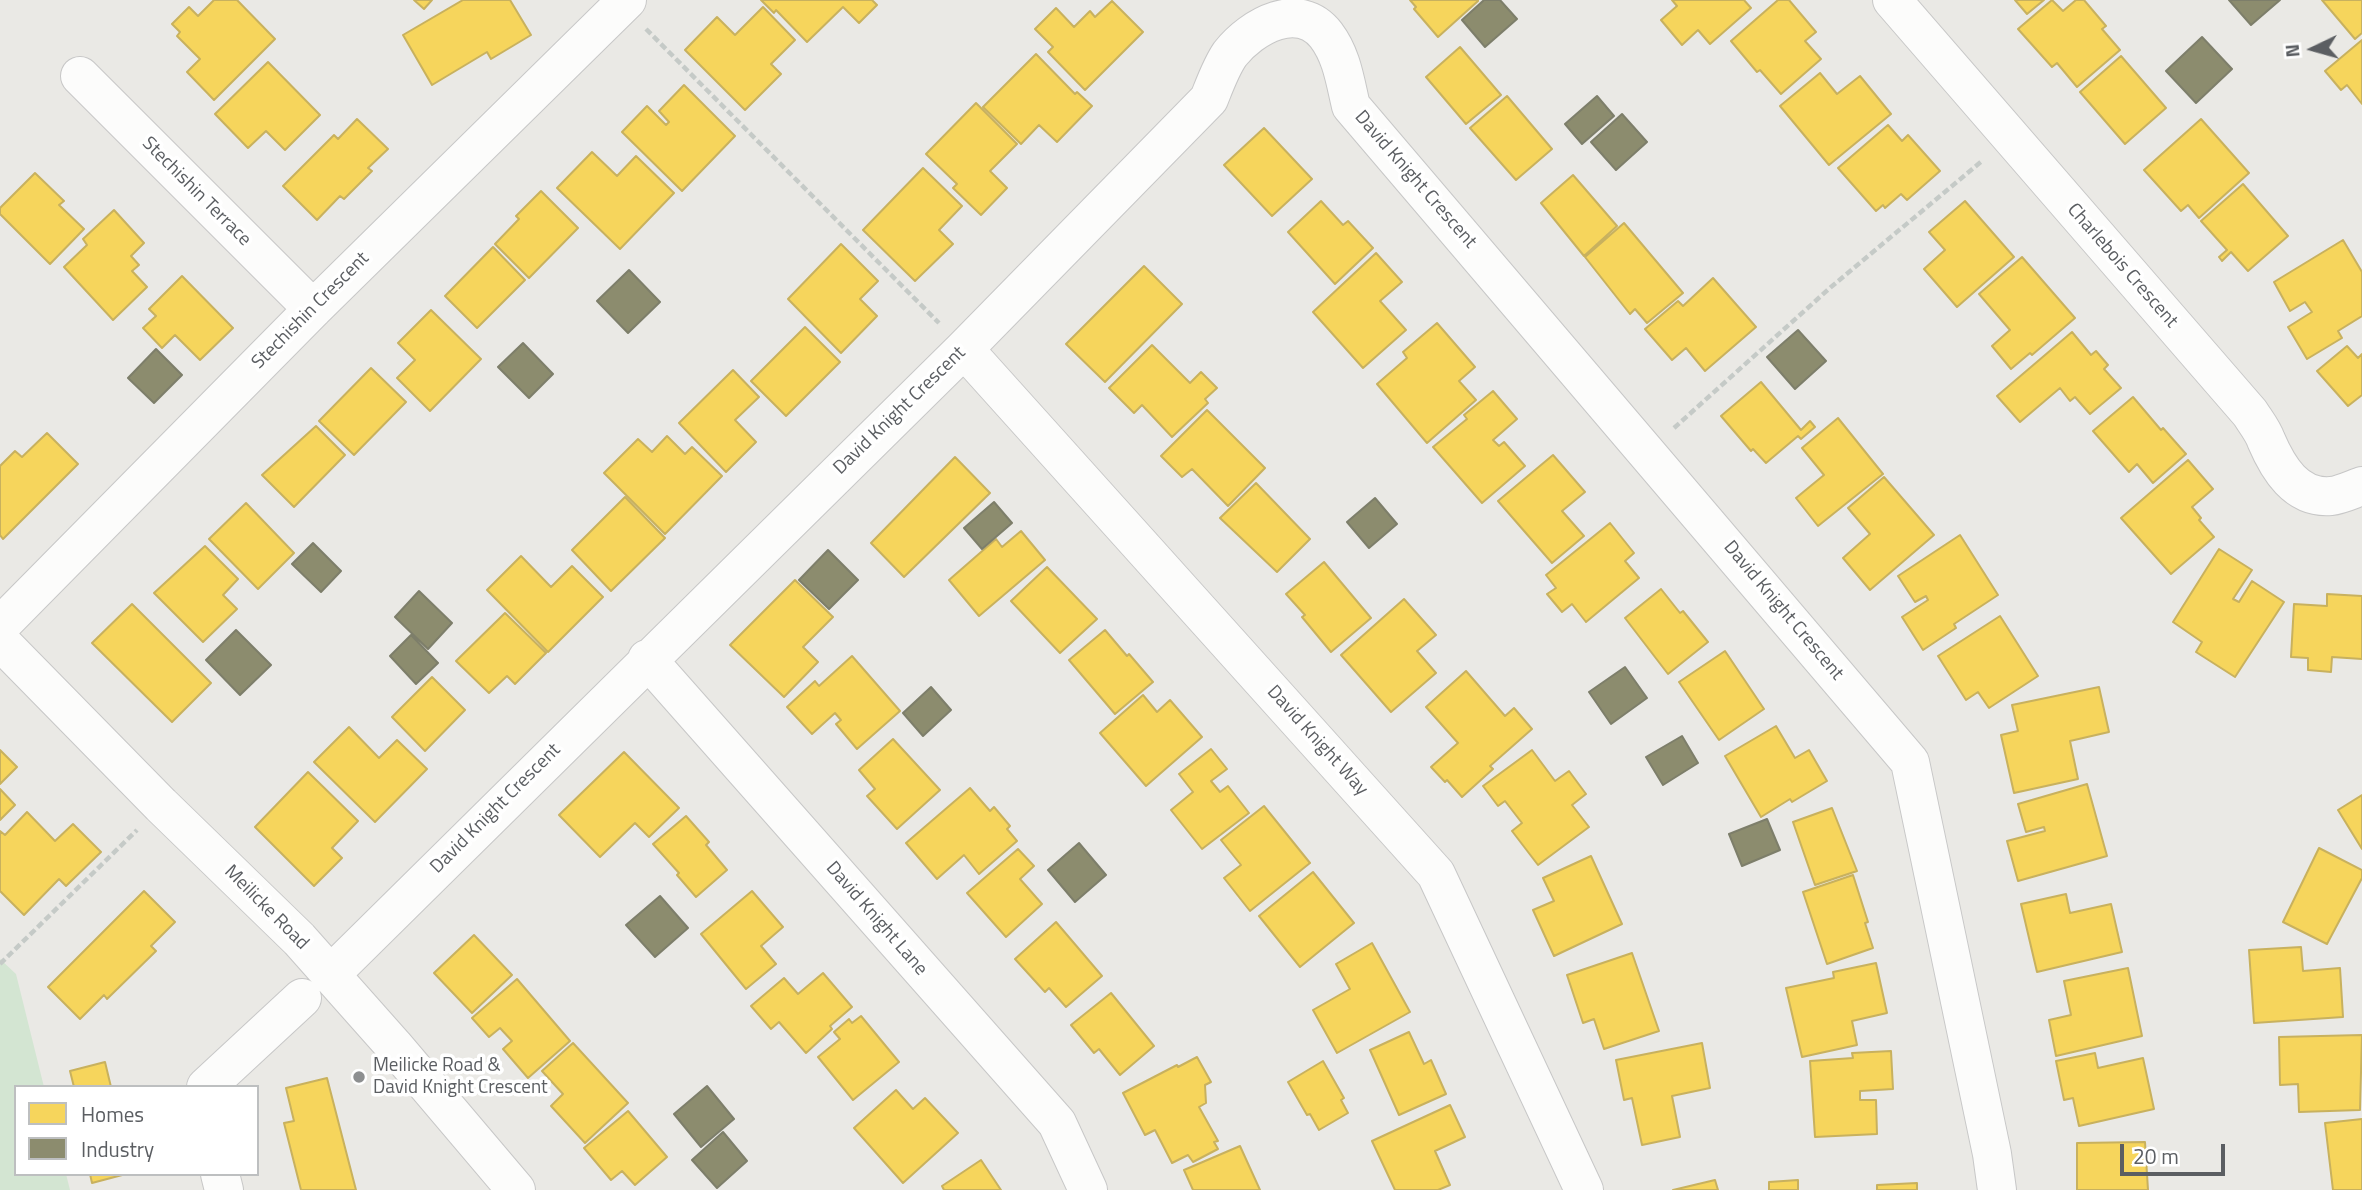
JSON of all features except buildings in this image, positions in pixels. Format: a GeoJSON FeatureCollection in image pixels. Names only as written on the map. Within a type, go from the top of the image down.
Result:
{"type":"FeatureCollection","features":[{"type":"Feature","properties":{"kind":"street","name":"Stechishin Crescent"},"geometry":{"type":"LineString","coordinates":[[0,626],[313,309],[626,0]]}},
{"type":"Feature","properties":{"kind":"street","name":"Charlebois Crescent"},"geometry":{"type":"LineString","coordinates":[[1892,0],[2250,413],[2266,439],[2271,454],[2294,485],[2311,494],[2331,496],[2362,486]]}},
{"type":"Feature","properties":{"kind":"street","name":"David Knight Crescent"},"geometry":{"type":"LineString","coordinates":[[208,1085],[316,986],[964,349],[1209,99],[1230,55],[1250,35],[1285,17],[1308,19],[1325,34],[1339,57],[1351,106],[1910,762],[1993,1154],[1997,1190]]}},
{"type":"Feature","properties":{"kind":"street","name":"Stechishin Terrace"},"geometry":{"type":"LineString","coordinates":[[80,76],[313,309]]}},
{"type":"Feature","properties":{"kind":"street","name":"David Knight Way"},"geometry":{"type":"LineString","coordinates":[[964,349],[1436,874],[1584,1190]]}},
{"type":"Feature","properties":{"kind":"street","name":"Meilicke Road"},"geometry":{"type":"LineString","coordinates":[[0,641],[161,805],[299,939],[316,986],[394,1046],[516,1190]]}},
{"type":"Feature","properties":{"kind":"street","name":"David Knight Lane"},"geometry":{"type":"LineString","coordinates":[[647,659],[1057,1123],[1088,1190]]}},
{"type":"Feature","properties":{"kind":"path"},"geometry":{"type":"LineString","coordinates":[[648,31],[937,320]]}},
{"type":"Feature","properties":{"kind":"path"},"geometry":{"type":"LineString","coordinates":[[1673,429],[1831,287],[1983,160]]}},
{"type":"Feature","properties":{"kind":"path"},"geometry":{"type":"LineString","coordinates":[[0,964],[136,831]]}},
{"type":"Feature","properties":{"kind":"green space"},"geometry":{"type":"Polygon","coordinates":[[[0,959],[16,974],[44,1085],[14,1085],[14,1176],[66,1176],[70,1190],[0,1190],[0,959]]]}},
{"type":"Feature","properties":{"kind":"place","name":"Meilicke Road & David Knight Crescent"},"geometry":{"type":"Point","coordinates":[359,1077]}}]}
